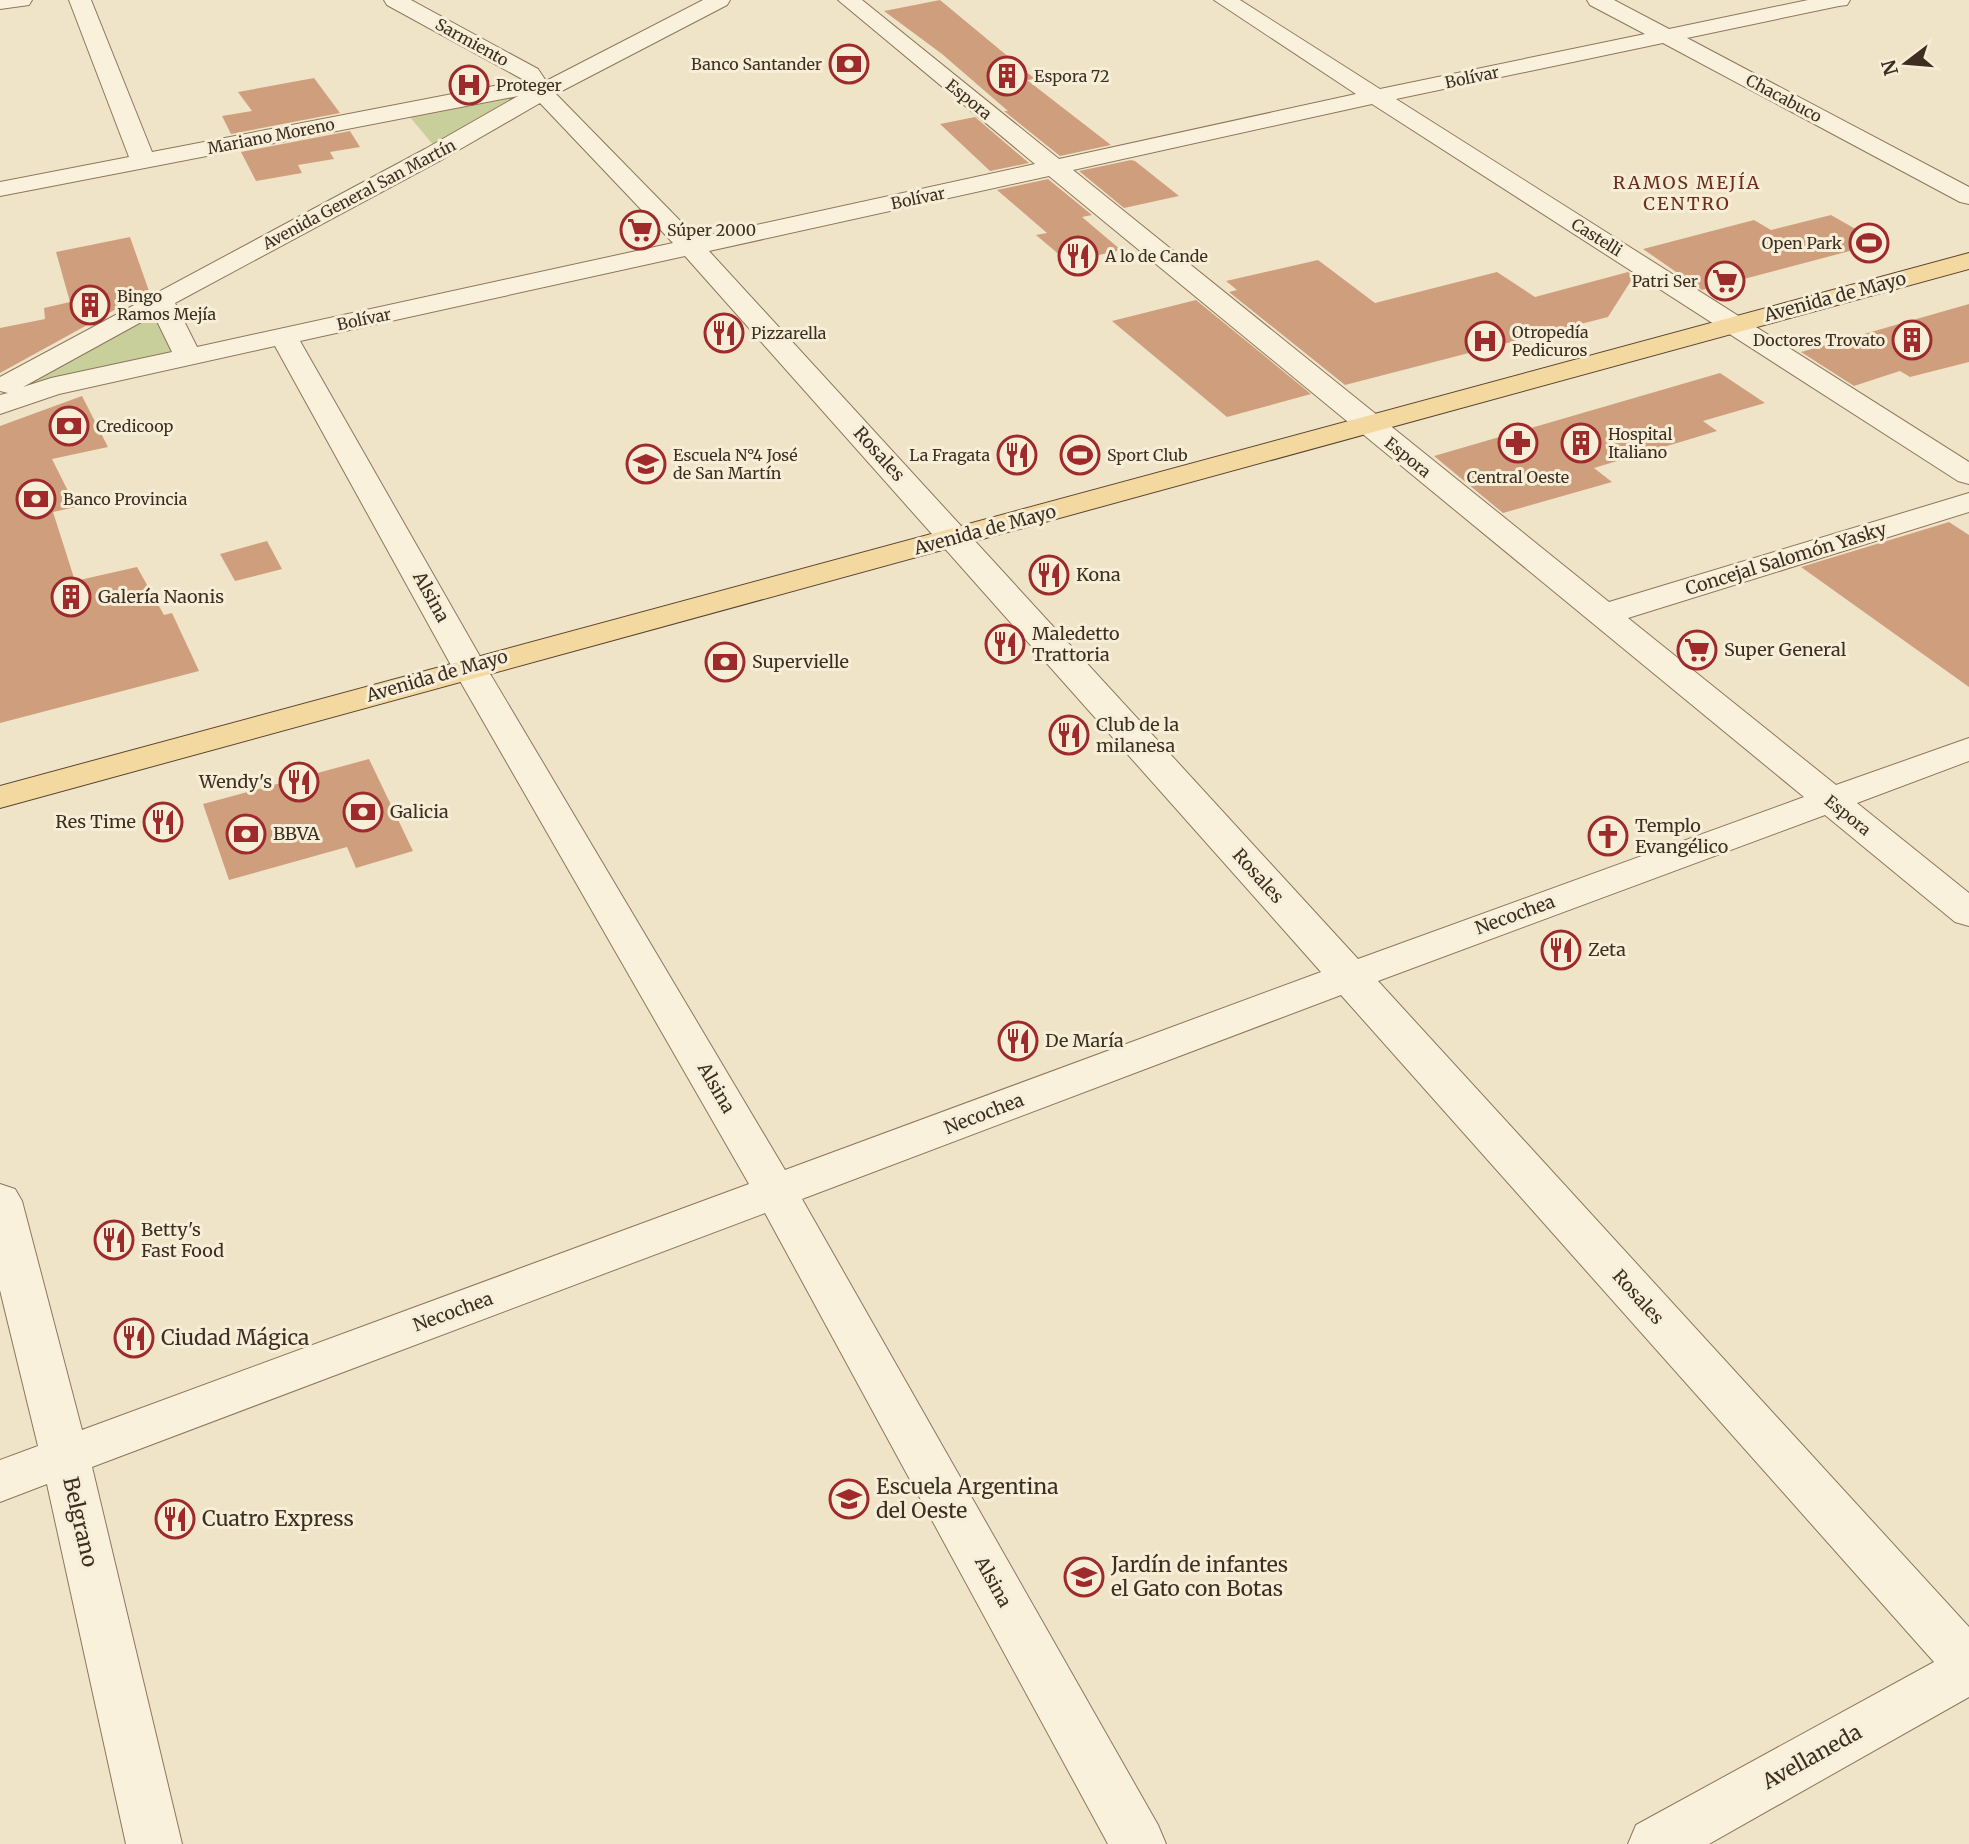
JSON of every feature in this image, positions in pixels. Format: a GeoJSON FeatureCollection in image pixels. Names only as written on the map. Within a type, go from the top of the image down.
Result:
{"type":"FeatureCollection","features":[{"type":"Feature","properties":{"kind":"main road","name":"Avenida de Mayo"},"geometry":{"type":"LineString","coordinates":[[0,797],[469,667],[1369,426],[1969,261]]}},
{"type":"Feature","properties":{"kind":"street"},"geometry":{"type":"LineString","coordinates":[[0,3],[20,0]]}},
{"type":"Feature","properties":{"kind":"street"},"geometry":{"type":"LineString","coordinates":[[80,0],[143,161]]}},
{"type":"Feature","properties":{"kind":"street","name":"Sarmiento"},"geometry":{"type":"LineString","coordinates":[[395,0],[530,75],[542,92]]}},
{"type":"Feature","properties":{"kind":"street","name":"Avenida General San Martín"},"geometry":{"type":"LineString","coordinates":[[0,389],[434,154],[542,92],[719,0]]}},
{"type":"Feature","properties":{"kind":"street","name":"Espora"},"geometry":{"type":"LineString","coordinates":[[849,0],[1969,913]]}},
{"type":"Feature","properties":{"kind":"street","name":"Castelli"},"geometry":{"type":"LineString","coordinates":[[1225,0],[1969,475]]}},
{"type":"Feature","properties":{"kind":"street","name":"Chacabuco"},"geometry":{"type":"LineString","coordinates":[[1598,0],[1969,197]]}},
{"type":"Feature","properties":{"kind":"street","name":"Bolívar"},"geometry":{"type":"LineString","coordinates":[[0,405],[51,387],[1374,97],[1839,0]]}},
{"type":"Feature","properties":{"kind":"street","name":"Mariano Moreno"},"geometry":{"type":"LineString","coordinates":[[0,189],[499,92],[516,89],[542,92]]}},
{"type":"Feature","properties":{"kind":"street","name":"Rosales"},"geometry":{"type":"LineString","coordinates":[[542,92],[692,248],[1969,1664]]}},
{"type":"Feature","properties":{"kind":"street"},"geometry":{"type":"LineString","coordinates":[[160,300],[188,357]]}},
{"type":"Feature","properties":{"kind":"street","name":"Alsina"},"geometry":{"type":"LineString","coordinates":[[284,337],[469,667],[776,1192],[1138,1844]]}},
{"type":"Feature","properties":{"kind":"street","name":"Concejal Salomón Yasky"},"geometry":{"type":"LineString","coordinates":[[1602,615],[1969,502]]}},
{"type":"Feature","properties":{"kind":"street","name":"Necochea"},"geometry":{"type":"LineString","coordinates":[[0,1481],[1349,976],[1969,749]]}},
{"type":"Feature","properties":{"kind":"street","name":"Belgrano"},"geometry":{"type":"LineString","coordinates":[[0,1201],[65,1456],[154,1844]]}},
{"type":"Feature","properties":{"kind":"street","name":"Avellaneda"},"geometry":{"type":"LineString","coordinates":[[1656,1844],[1969,1670]]}},
{"type":"Feature","properties":{"kind":"green space"},"geometry":{"type":"Polygon","coordinates":[[[503,97],[518,101],[435,147],[409,116],[503,97]]]}},
{"type":"Feature","properties":{"kind":"green space"},"geometry":{"type":"Polygon","coordinates":[[[155,314],[195,348],[27,384],[155,314]]]}},
{"type":"Feature","properties":{"kind":"building"},"geometry":{"type":"Polygon","coordinates":[[[940,0],[1035,79],[1027,80],[1111,145],[1060,156],[1004,111],[1008,111],[942,54],[884,11],[940,0]]]}},
{"type":"Feature","properties":{"kind":"building"},"geometry":{"type":"Polygon","coordinates":[[[314,78],[340,113],[231,134],[222,116],[252,111],[238,92],[314,78]]]}},
{"type":"Feature","properties":{"kind":"building"},"geometry":{"type":"Polygon","coordinates":[[[975,117],[1029,163],[990,171],[940,124],[975,117]]]}},
{"type":"Feature","properties":{"kind":"building"},"geometry":{"type":"Polygon","coordinates":[[[350,131],[360,147],[330,152],[334,159],[298,165],[302,173],[256,181],[241,152],[350,131]]]}},
{"type":"Feature","properties":{"kind":"building"},"geometry":{"type":"Polygon","coordinates":[[[1131,160],[1179,196],[1124,208],[1079,171],[1131,160]]]}},
{"type":"Feature","properties":{"kind":"building"},"geometry":{"type":"Polygon","coordinates":[[[1048,179],[1092,215],[1082,217],[1121,250],[1068,262],[1036,235],[1047,233],[997,190],[1048,179]]]}},
{"type":"Feature","properties":{"kind":"building"},"geometry":{"type":"Polygon","coordinates":[[[1831,215],[1880,243],[1702,290],[1643,249],[1754,220],[1771,230],[1831,215]]]}},
{"type":"Feature","properties":{"kind":"building","name":"Bingo Ramos Mejía"},"geometry":{"type":"Polygon","coordinates":[[[130,237],[149,291],[0,373],[0,328],[45,319],[44,308],[70,302],[56,252],[130,237]]]}},
{"type":"Feature","properties":{"kind":"building"},"geometry":{"type":"Polygon","coordinates":[[[1318,260],[1375,303],[1497,272],[1535,297],[1628,272],[1634,276],[1608,317],[1345,385],[1229,292],[1237,290],[1226,281],[1318,260]]]}},
{"type":"Feature","properties":{"kind":"building"},"geometry":{"type":"Polygon","coordinates":[[[1196,300],[1311,394],[1227,417],[1112,321],[1196,300]]]}},
{"type":"Feature","properties":{"kind":"building"},"geometry":{"type":"Polygon","coordinates":[[[1969,304],[1969,362],[1910,377],[1900,371],[1854,386],[1801,352],[1969,304]]]}},
{"type":"Feature","properties":{"kind":"building"},"geometry":{"type":"Polygon","coordinates":[[[1720,373],[1765,403],[1703,421],[1717,431],[1594,468],[1612,482],[1503,513],[1434,456],[1720,373]]]}},
{"type":"Feature","properties":{"kind":"building"},"geometry":{"type":"Polygon","coordinates":[[[82,396],[108,447],[52,459],[76,507],[53,512],[75,581],[137,567],[164,615],[172,613],[199,671],[0,723],[0,426],[82,396]]]}},
{"type":"Feature","properties":{"kind":"building"},"geometry":{"type":"Polygon","coordinates":[[[1949,522],[1969,535],[1969,687],[1801,567],[1949,522]]]}},
{"type":"Feature","properties":{"kind":"building","name":"Galería Naonis"},"geometry":{"type":"Polygon","coordinates":[[[267,541],[282,569],[235,581],[220,554],[267,541]]]}},
{"type":"Feature","properties":{"kind":"building"},"geometry":{"type":"Polygon","coordinates":[[[369,759],[413,851],[356,868],[347,847],[229,880],[203,804],[369,759]]]}},
{"type":"Feature","properties":{"kind":"place","name":"Banco Santander"},"geometry":{"type":"Point","coordinates":[849,64]}},
{"type":"Feature","properties":{"kind":"place","name":"Espora 72"},"geometry":{"type":"Point","coordinates":[1007,76]}},
{"type":"Feature","properties":{"kind":"place","name":"Proteger"},"geometry":{"type":"Point","coordinates":[469,85]}},
{"type":"Feature","properties":{"kind":"place","name":"Súper 2000"},"geometry":{"type":"Point","coordinates":[640,230]}},
{"type":"Feature","properties":{"kind":"place","name":"Open Park"},"geometry":{"type":"Point","coordinates":[1869,243]}},
{"type":"Feature","properties":{"kind":"place","name":"A lo de Cande"},"geometry":{"type":"Point","coordinates":[1078,256]}},
{"type":"Feature","properties":{"kind":"place","name":"Patri Ser"},"geometry":{"type":"Point","coordinates":[1725,281]}},
{"type":"Feature","properties":{"kind":"place","name":"Bingo Ramos Mejía"},"geometry":{"type":"Point","coordinates":[90,305]}},
{"type":"Feature","properties":{"kind":"place","name":"Pizzarella"},"geometry":{"type":"Point","coordinates":[724,333]}},
{"type":"Feature","properties":{"kind":"place","name":"Doctores Trovato"},"geometry":{"type":"Point","coordinates":[1912,340]}},
{"type":"Feature","properties":{"kind":"place","name":"Otropedía Pedicuros"},"geometry":{"type":"Point","coordinates":[1485,341]}},
{"type":"Feature","properties":{"kind":"place","name":"Credicoop"},"geometry":{"type":"Point","coordinates":[69,426]}},
{"type":"Feature","properties":{"kind":"place","name":"Central Oeste"},"geometry":{"type":"Point","coordinates":[1518,443]}},
{"type":"Feature","properties":{"kind":"place","name":"Hospital Italiano"},"geometry":{"type":"Point","coordinates":[1581,443]}},
{"type":"Feature","properties":{"kind":"place","name":"La Fragata"},"geometry":{"type":"Point","coordinates":[1017,455]}},
{"type":"Feature","properties":{"kind":"place","name":"Sport Club"},"geometry":{"type":"Point","coordinates":[1080,455]}},
{"type":"Feature","properties":{"kind":"place","name":"Escuela N°4 José de San Martín"},"geometry":{"type":"Point","coordinates":[646,464]}},
{"type":"Feature","properties":{"kind":"place","name":"Banco Provincia"},"geometry":{"type":"Point","coordinates":[36,499]}},
{"type":"Feature","properties":{"kind":"place","name":"Kona"},"geometry":{"type":"Point","coordinates":[1049,575]}},
{"type":"Feature","properties":{"kind":"place","name":"Galería Naonis"},"geometry":{"type":"Point","coordinates":[71,597]}},
{"type":"Feature","properties":{"kind":"place","name":"Maledetto Trattoria"},"geometry":{"type":"Point","coordinates":[1005,644]}},
{"type":"Feature","properties":{"kind":"place","name":"Super General"},"geometry":{"type":"Point","coordinates":[1697,650]}},
{"type":"Feature","properties":{"kind":"place","name":"Supervielle"},"geometry":{"type":"Point","coordinates":[725,662]}},
{"type":"Feature","properties":{"kind":"place","name":"Club de la milanesa"},"geometry":{"type":"Point","coordinates":[1069,735]}},
{"type":"Feature","properties":{"kind":"place","name":"Wendy's"},"geometry":{"type":"Point","coordinates":[299,782]}},
{"type":"Feature","properties":{"kind":"place","name":"Galicia"},"geometry":{"type":"Point","coordinates":[363,812]}},
{"type":"Feature","properties":{"kind":"place","name":"Res Time"},"geometry":{"type":"Point","coordinates":[163,822]}},
{"type":"Feature","properties":{"kind":"place","name":"BBVA"},"geometry":{"type":"Point","coordinates":[246,834]}},
{"type":"Feature","properties":{"kind":"place","name":"Templo Evangélico"},"geometry":{"type":"Point","coordinates":[1608,836]}},
{"type":"Feature","properties":{"kind":"place","name":"Zeta"},"geometry":{"type":"Point","coordinates":[1561,950]}},
{"type":"Feature","properties":{"kind":"place","name":"De María"},"geometry":{"type":"Point","coordinates":[1018,1041]}},
{"type":"Feature","properties":{"kind":"place","name":"Betty's Fast Food"},"geometry":{"type":"Point","coordinates":[114,1240]}},
{"type":"Feature","properties":{"kind":"place","name":"Ciudad Mágica"},"geometry":{"type":"Point","coordinates":[134,1338]}},
{"type":"Feature","properties":{"kind":"place","name":"Escuela Argentina del Oeste"},"geometry":{"type":"Point","coordinates":[849,1499]}},
{"type":"Feature","properties":{"kind":"place","name":"Cuatro Express"},"geometry":{"type":"Point","coordinates":[175,1519]}},
{"type":"Feature","properties":{"kind":"place","name":"Jardín de infantes el Gato con Botas"},"geometry":{"type":"Point","coordinates":[1084,1577]}},
{"type":"Feature","properties":{"kind":"district","name":"RAMOS MEJÍA CENTRO"},"geometry":{"type":"Point","coordinates":[1687,193]}}]}
